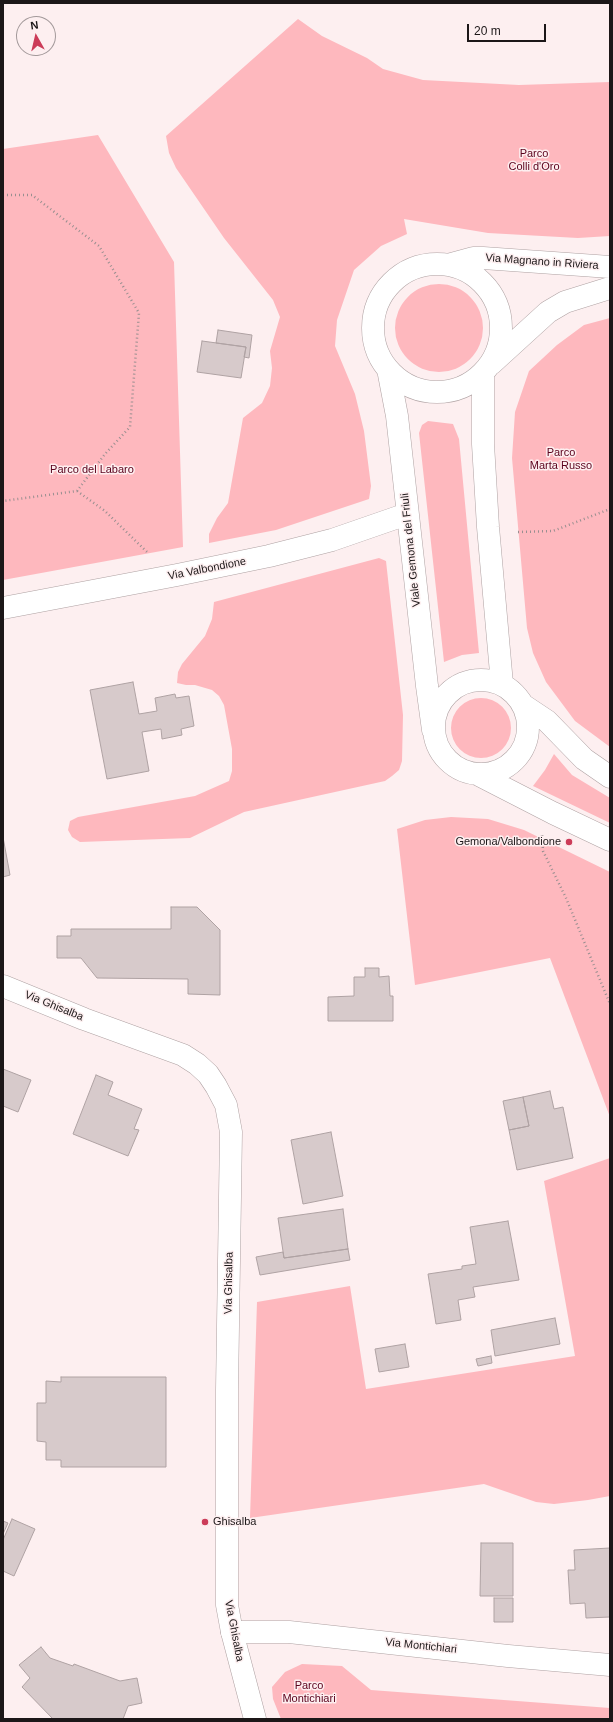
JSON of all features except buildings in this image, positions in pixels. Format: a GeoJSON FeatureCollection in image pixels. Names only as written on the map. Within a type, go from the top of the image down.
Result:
{"type":"FeatureCollection","features":[{"type":"Feature","properties":{"kind":"street","name":"Via Magnano in Riviera"},"geometry":{"type":"LineString","coordinates":[[451,264],[473,258],[483,258],[610,267]]}},
{"type":"Feature","properties":{"kind":"street"},"geometry":{"type":"LineString","coordinates":[[502,684],[488,527],[483,444],[487,369],[501,334],[501,320],[498,307],[484,285],[466,270],[451,264],[427,264],[412,269],[389,286],[375,313],[373,328],[377,350],[388,370],[398,379],[413,388],[431,392],[442,392],[463,387],[474,381],[487,369],[548,312],[565,302],[610,288]]}},
{"type":"Feature","properties":{"kind":"street","name":"Viale Gemona del Friuli"},"geometry":{"type":"LineString","coordinates":[[388,370],[397,416],[407,514],[434,730]]}},
{"type":"Feature","properties":{"kind":"street","name":"Via Valbondione"},"geometry":{"type":"LineString","coordinates":[[3,608],[269,556],[332,540],[407,514]]}},
{"type":"Feature","properties":{"kind":"street"},"geometry":{"type":"LineString","coordinates":[[477,774],[494,773],[510,765],[522,752],[528,736],[530,723],[523,705],[514,693],[502,684],[486,679],[470,680],[454,687],[443,699],[435,714],[434,730],[436,743],[447,760],[452,765],[464,771],[477,774],[552,813],[610,840]]}},
{"type":"Feature","properties":{"kind":"street"},"geometry":{"type":"LineString","coordinates":[[523,705],[546,721],[579,755],[610,777]]}},
{"type":"Feature","properties":{"kind":"street","name":"Via Ghisalba"},"geometry":{"type":"LineString","coordinates":[[3,986],[183,1055],[198,1064],[208,1074],[226,1104],[231,1132],[227,1390],[227,1605],[232,1632],[255,1719]]}},
{"type":"Feature","properties":{"kind":"street","name":"Via Montichiari"},"geometry":{"type":"LineString","coordinates":[[232,1632],[290,1632],[501,1655],[610,1665]]}},
{"type":"Feature","properties":{"kind":"path"},"geometry":{"type":"LineString","coordinates":[[3,195],[32,195],[99,246],[139,313],[130,427],[106,454],[77,491]]}},
{"type":"Feature","properties":{"kind":"path"},"geometry":{"type":"LineString","coordinates":[[3,501],[77,491],[105,511],[148,553]]}},
{"type":"Feature","properties":{"kind":"path"},"geometry":{"type":"LineString","coordinates":[[518,532],[553,531],[610,509]]}},
{"type":"Feature","properties":{"kind":"path"},"geometry":{"type":"LineString","coordinates":[[552,813],[542,831],[543,851],[566,898],[610,1004]]}},
{"type":"Feature","properties":{"kind":"green space","name":"Parco Colli d'Oro"},"geometry":{"type":"Polygon","coordinates":[[[298,19],[322,36],[367,58],[383,69],[423,80],[519,85],[610,82],[610,236],[578,238],[488,233],[404,219],[407,234],[381,246],[354,270],[337,320],[335,346],[355,394],[364,431],[371,486],[369,499],[276,530],[209,543],[209,534],[217,518],[228,503],[243,418],[262,403],[270,386],[272,368],[270,351],[280,317],[273,300],[224,238],[176,168],[169,153],[166,136],[298,19]]]}},
{"type":"Feature","properties":{"kind":"green space","name":"Parco del Labaro"},"geometry":{"type":"Polygon","coordinates":[[[98,135],[174,262],[183,547],[3,580],[3,149],[98,135]]]}},
{"type":"Feature","properties":{"kind":"green space"},"geometry":{"type":"Polygon","coordinates":[[[439,284],[456,287],[470,297],[480,311],[483,328],[480,345],[470,359],[456,369],[439,372],[422,369],[408,359],[398,345],[395,328],[398,311],[408,297],[422,287],[439,284]]]}},
{"type":"Feature","properties":{"kind":"green space","name":"Parco Marta Russo"},"geometry":{"type":"Polygon","coordinates":[[[610,318],[610,747],[575,721],[546,682],[533,653],[527,628],[512,458],[515,412],[529,371],[557,345],[584,325],[610,318]]]}},
{"type":"Feature","properties":{"kind":"green space"},"geometry":{"type":"Polygon","coordinates":[[[428,421],[453,424],[459,439],[479,653],[462,655],[444,662],[419,433],[422,425],[428,421]]]}},
{"type":"Feature","properties":{"kind":"green space"},"geometry":{"type":"Polygon","coordinates":[[[379,558],[386,561],[403,715],[402,761],[399,770],[385,781],[244,812],[190,838],[80,842],[72,837],[68,830],[70,821],[78,817],[195,796],[229,781],[232,771],[232,749],[224,705],[219,696],[212,690],[195,685],[177,683],[178,672],[182,664],[205,636],[212,619],[214,602],[379,558]]]}},
{"type":"Feature","properties":{"kind":"green space"},"geometry":{"type":"Polygon","coordinates":[[[475,698],[487,698],[498,703],[506,711],[511,722],[509,740],[498,753],[487,758],[475,758],[464,753],[456,745],[451,734],[451,722],[456,711],[464,703],[475,698]]]}},
{"type":"Feature","properties":{"kind":"green space"},"geometry":{"type":"Polygon","coordinates":[[[554,754],[572,775],[610,798],[610,823],[533,786],[545,770],[554,754]]]}},
{"type":"Feature","properties":{"kind":"green space"},"geometry":{"type":"Polygon","coordinates":[[[451,817],[488,819],[524,830],[610,872],[610,1117],[550,958],[415,985],[397,829],[425,820],[451,817]]]}},
{"type":"Feature","properties":{"kind":"green space"},"geometry":{"type":"Polygon","coordinates":[[[610,1158],[610,1496],[554,1504],[536,1502],[484,1484],[250,1518],[257,1302],[350,1286],[366,1389],[575,1356],[544,1181],[610,1158]]]}},
{"type":"Feature","properties":{"kind":"green space","name":"Parco Montichiari"},"geometry":{"type":"Polygon","coordinates":[[[302,1664],[342,1666],[371,1690],[610,1708],[610,1719],[281,1719],[273,1699],[272,1687],[285,1672],[302,1664]]]}},
{"type":"Feature","properties":{"kind":"place","name":"Gemona/Valbondione"},"geometry":{"type":"Point","coordinates":[569,842]}},
{"type":"Feature","properties":{"kind":"place","name":"Ghisalba"},"geometry":{"type":"Point","coordinates":[205,1522]}}]}
